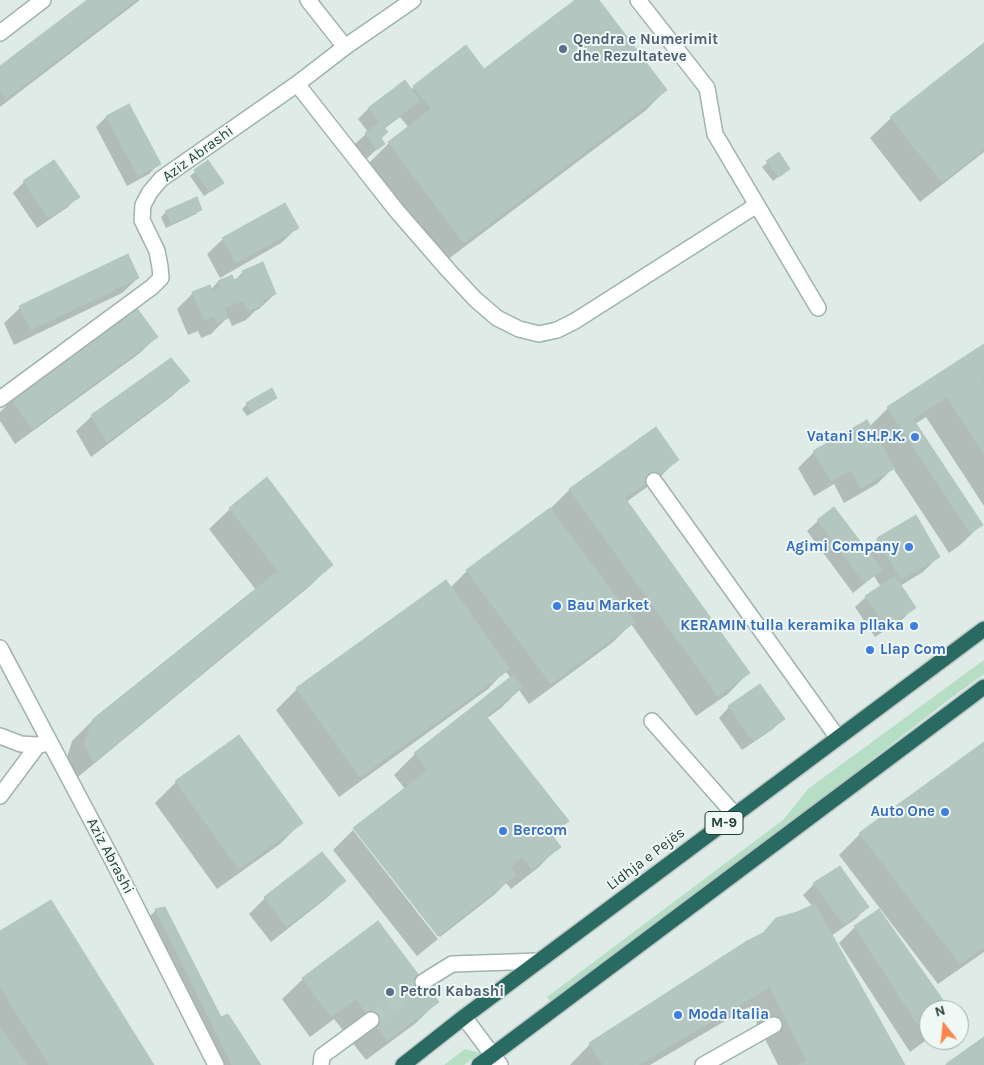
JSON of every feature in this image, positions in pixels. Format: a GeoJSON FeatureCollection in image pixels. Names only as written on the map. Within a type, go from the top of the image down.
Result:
{"type":"FeatureCollection","features":[{"type":"Feature","properties":{"kind":"highway","name":"Lidhja e Pejës"},"geometry":{"type":"LineString","coordinates":[[403,1065],[464,1017],[984,629]]}},
{"type":"Feature","properties":{"kind":"highway"},"geometry":{"type":"LineString","coordinates":[[480,1065],[496,1060],[984,687]]}},
{"type":"Feature","properties":{"kind":"street"},"geometry":{"type":"LineString","coordinates":[[0,33],[43,0]]}},
{"type":"Feature","properties":{"kind":"street"},"geometry":{"type":"LineString","coordinates":[[308,0],[344,47]]}},
{"type":"Feature","properties":{"kind":"street","name":"Aziz Abrashi"},"geometry":{"type":"LineString","coordinates":[[0,399],[152,287],[161,278],[157,252],[142,220],[143,205],[150,192],[161,179],[297,84],[344,47],[412,0]]}},
{"type":"Feature","properties":{"kind":"street"},"geometry":{"type":"LineString","coordinates":[[638,0],[707,88],[714,134],[818,308]]}},
{"type":"Feature","properties":{"kind":"street"},"geometry":{"type":"LineString","coordinates":[[297,84],[396,210],[449,271],[475,299],[497,318],[519,329],[539,334],[558,330],[757,205]]}},
{"type":"Feature","properties":{"kind":"street"},"geometry":{"type":"LineString","coordinates":[[654,482],[838,738]]}},
{"type":"Feature","properties":{"kind":"street","name":"Aziz Abrashi"},"geometry":{"type":"LineString","coordinates":[[0,648],[44,744],[114,862],[216,1065]]}},
{"type":"Feature","properties":{"kind":"street"},"geometry":{"type":"LineString","coordinates":[[652,721],[735,815]]}},
{"type":"Feature","properties":{"kind":"street"},"geometry":{"type":"LineString","coordinates":[[0,736],[21,744],[44,744]]}},
{"type":"Feature","properties":{"kind":"street"},"geometry":{"type":"LineString","coordinates":[[0,796],[44,744]]}},
{"type":"Feature","properties":{"kind":"street"},"geometry":{"type":"LineString","coordinates":[[423,982],[452,964],[539,961]]}},
{"type":"Feature","properties":{"kind":"street"},"geometry":{"type":"LineString","coordinates":[[464,1017],[496,1060]]}},
{"type":"Feature","properties":{"kind":"street"},"geometry":{"type":"LineString","coordinates":[[320,1065],[322,1056],[371,1020]]}},
{"type":"Feature","properties":{"kind":"street"},"geometry":{"type":"LineString","coordinates":[[703,1065],[774,1025]]}},
{"type":"Feature","properties":{"kind":"green space"},"geometry":{"type":"Polygon","coordinates":[[[984,660],[984,674],[807,810],[551,1002],[547,997],[783,820],[808,789],[984,660]]]}},
{"type":"Feature","properties":{"kind":"green space"},"geometry":{"type":"Polygon","coordinates":[[[465,1049],[480,1053],[464,1065],[444,1065],[465,1049]]]}},
{"type":"Feature","properties":{"kind":"building"},"geometry":{"type":"Polygon","coordinates":[[[87,0],[136,0],[6,99],[0,91],[0,66],[87,0]]]}},
{"type":"Feature","properties":{"kind":"building"},"geometry":{"type":"Polygon","coordinates":[[[575,0],[599,0],[667,90],[464,243],[388,142],[431,109],[413,86],[466,45],[484,69],[575,0]]]}},
{"type":"Feature","properties":{"kind":"building"},"geometry":{"type":"Polygon","coordinates":[[[984,43],[984,149],[942,182],[890,117],[984,43]]]}},
{"type":"Feature","properties":{"kind":"building"},"geometry":{"type":"Polygon","coordinates":[[[405,80],[420,101],[384,127],[388,132],[381,138],[385,144],[377,150],[365,133],[379,123],[368,108],[405,80]]]}},
{"type":"Feature","properties":{"kind":"building"},"geometry":{"type":"Polygon","coordinates":[[[129,104],[161,164],[138,176],[106,116],[129,104]]]}},
{"type":"Feature","properties":{"kind":"building"},"geometry":{"type":"Polygon","coordinates":[[[779,152],[790,169],[779,177],[766,161],[779,152]]]}},
{"type":"Feature","properties":{"kind":"building"},"geometry":{"type":"Polygon","coordinates":[[[54,160],[80,197],[48,218],[23,181],[54,160]]]}},
{"type":"Feature","properties":{"kind":"building"},"geometry":{"type":"Polygon","coordinates":[[[208,160],[224,183],[210,192],[194,170],[208,160]]]}},
{"type":"Feature","properties":{"kind":"building"},"geometry":{"type":"Polygon","coordinates":[[[197,197],[202,210],[171,223],[165,211],[197,197]]]}},
{"type":"Feature","properties":{"kind":"building"},"geometry":{"type":"Polygon","coordinates":[[[285,203],[299,228],[236,263],[222,238],[285,203]]]}},
{"type":"Feature","properties":{"kind":"building"},"geometry":{"type":"Polygon","coordinates":[[[128,254],[139,278],[31,330],[19,306],[128,254]]]}},
{"type":"Feature","properties":{"kind":"building"},"geometry":{"type":"Polygon","coordinates":[[[263,262],[276,294],[262,300],[264,304],[248,311],[243,301],[224,308],[228,318],[217,323],[214,316],[204,320],[192,292],[210,285],[212,291],[220,287],[218,281],[232,275],[234,280],[244,276],[242,271],[263,262]]]}},
{"type":"Feature","properties":{"kind":"building"},"geometry":{"type":"Polygon","coordinates":[[[136,307],[158,337],[32,429],[12,399],[136,307]]]}},
{"type":"Feature","properties":{"kind":"building","name":"Vatani SH.P.K."},"geometry":{"type":"Polygon","coordinates":[[[984,344],[984,377],[982,378],[984,382],[984,454],[947,397],[913,419],[983,525],[970,533],[887,407],[984,344]]]}},
{"type":"Feature","properties":{"kind":"building"},"geometry":{"type":"Polygon","coordinates":[[[171,358],[190,381],[107,442],[91,415],[171,358]]]}},
{"type":"Feature","properties":{"kind":"building"},"geometry":{"type":"Polygon","coordinates":[[[272,388],[277,398],[252,412],[246,403],[272,388]]]}},
{"type":"Feature","properties":{"kind":"building"},"geometry":{"type":"Polygon","coordinates":[[[867,420],[895,468],[861,488],[850,470],[831,481],[813,451],[867,420]]]}},
{"type":"Feature","properties":{"kind":"building"},"geometry":{"type":"Polygon","coordinates":[[[656,427],[679,460],[625,498],[750,673],[718,696],[569,489],[656,427]]]}},
{"type":"Feature","properties":{"kind":"building"},"geometry":{"type":"Polygon","coordinates":[[[267,477],[333,565],[94,762],[84,745],[93,719],[278,571],[229,508],[267,477]]]}},
{"type":"Feature","properties":{"kind":"building"},"geometry":{"type":"Polygon","coordinates":[[[834,507],[882,570],[864,583],[817,520],[834,507]]]}},
{"type":"Feature","properties":{"kind":"building"},"geometry":{"type":"Polygon","coordinates":[[[550,508],[635,622],[551,684],[466,570],[550,508]]]}},
{"type":"Feature","properties":{"kind":"building","name":"Agimi Company"},"geometry":{"type":"Polygon","coordinates":[[[916,515],[940,557],[901,580],[877,538],[916,515]]]}},
{"type":"Feature","properties":{"kind":"building"},"geometry":{"type":"Polygon","coordinates":[[[895,576],[916,608],[886,627],[865,596],[895,576]]]}},
{"type":"Feature","properties":{"kind":"building"},"geometry":{"type":"Polygon","coordinates":[[[446,580],[510,669],[360,777],[296,688],[446,580]]]}},
{"type":"Feature","properties":{"kind":"building"},"geometry":{"type":"Polygon","coordinates":[[[513,675],[523,687],[486,716],[569,821],[551,834],[561,847],[532,869],[522,857],[510,867],[516,875],[438,936],[353,828],[428,770],[414,753],[513,675]]]}},
{"type":"Feature","properties":{"kind":"building"},"geometry":{"type":"Polygon","coordinates":[[[760,684],[785,719],[753,741],[728,706],[760,684]]]}},
{"type":"Feature","properties":{"kind":"building"},"geometry":{"type":"Polygon","coordinates":[[[239,735],[303,823],[239,869],[175,781],[239,735]]]}},
{"type":"Feature","properties":{"kind":"building"},"geometry":{"type":"Polygon","coordinates":[[[984,742],[984,947],[960,964],[859,833],[984,742]]]}},
{"type":"Feature","properties":{"kind":"building"},"geometry":{"type":"Polygon","coordinates":[[[322,852],[346,881],[287,927],[264,897],[322,852]]]}},
{"type":"Feature","properties":{"kind":"building"},"geometry":{"type":"Polygon","coordinates":[[[840,866],[869,907],[844,925],[813,883],[840,866]]]}},
{"type":"Feature","properties":{"kind":"building"},"geometry":{"type":"Polygon","coordinates":[[[51,900],[154,1065],[49,1065],[0,987],[0,931],[51,900]]]}},
{"type":"Feature","properties":{"kind":"building"},"geometry":{"type":"Polygon","coordinates":[[[815,904],[905,1065],[799,1065],[807,1061],[747,941],[763,933],[776,918],[815,904]]]}},
{"type":"Feature","properties":{"kind":"building"},"geometry":{"type":"Polygon","coordinates":[[[165,907],[221,1017],[228,1014],[261,1065],[232,1065],[155,909],[165,907]]]}},
{"type":"Feature","properties":{"kind":"building"},"geometry":{"type":"Polygon","coordinates":[[[879,909],[943,1000],[919,1000],[919,1026],[854,926],[879,909]]]}},
{"type":"Feature","properties":{"kind":"building"},"geometry":{"type":"Polygon","coordinates":[[[378,921],[439,1002],[387,1041],[356,999],[331,1017],[302,978],[378,921]]]}},
{"type":"Feature","properties":{"kind":"building","name":"Moda Italia"},"geometry":{"type":"Polygon","coordinates":[[[747,941],[770,987],[638,1065],[603,1065],[589,1043],[747,941]]]}},
{"type":"Feature","properties":{"kind":"building"},"geometry":{"type":"Polygon","coordinates":[[[0,1027],[10,1041],[0,1049],[0,1027]]]}},
{"type":"Feature","properties":{"kind":"building"},"geometry":{"type":"Polygon","coordinates":[[[984,1037],[984,1065],[946,1065],[966,1050],[969,1050],[969,1048],[984,1037]]]}},
{"type":"Feature","properties":{"kind":"building"},"geometry":{"type":"Polygon","coordinates":[[[10,1041],[27,1065],[0,1065],[0,1049],[10,1041]]]}},
{"type":"Feature","properties":{"kind":"tunnel"},"geometry":{"type":"LineString","coordinates":[[371,1020],[423,982]]}},
{"type":"Feature","properties":{"kind":"place","name":"Qendra e Numerimit dhe Rezultateve"},"geometry":{"type":"Point","coordinates":[563,49]}},
{"type":"Feature","properties":{"kind":"place","name":"Vatani SH.P.K."},"geometry":{"type":"Point","coordinates":[915,437]}},
{"type":"Feature","properties":{"kind":"place","name":"Agimi Company"},"geometry":{"type":"Point","coordinates":[909,547]}},
{"type":"Feature","properties":{"kind":"place","name":"Bau Market"},"geometry":{"type":"Point","coordinates":[557,606]}},
{"type":"Feature","properties":{"kind":"place","name":"KERAMIN tulla keramika pllaka"},"geometry":{"type":"Point","coordinates":[914,626]}},
{"type":"Feature","properties":{"kind":"place","name":"Llap Com"},"geometry":{"type":"Point","coordinates":[870,650]}},
{"type":"Feature","properties":{"kind":"place","name":"Auto One"},"geometry":{"type":"Point","coordinates":[945,812]}},
{"type":"Feature","properties":{"kind":"place","name":"Bercom"},"geometry":{"type":"Point","coordinates":[503,831]}},
{"type":"Feature","properties":{"kind":"place","name":"Petrol Kabashi"},"geometry":{"type":"Point","coordinates":[390,992]}},
{"type":"Feature","properties":{"kind":"place","name":"Moda Italia"},"geometry":{"type":"Point","coordinates":[678,1015]}}]}
